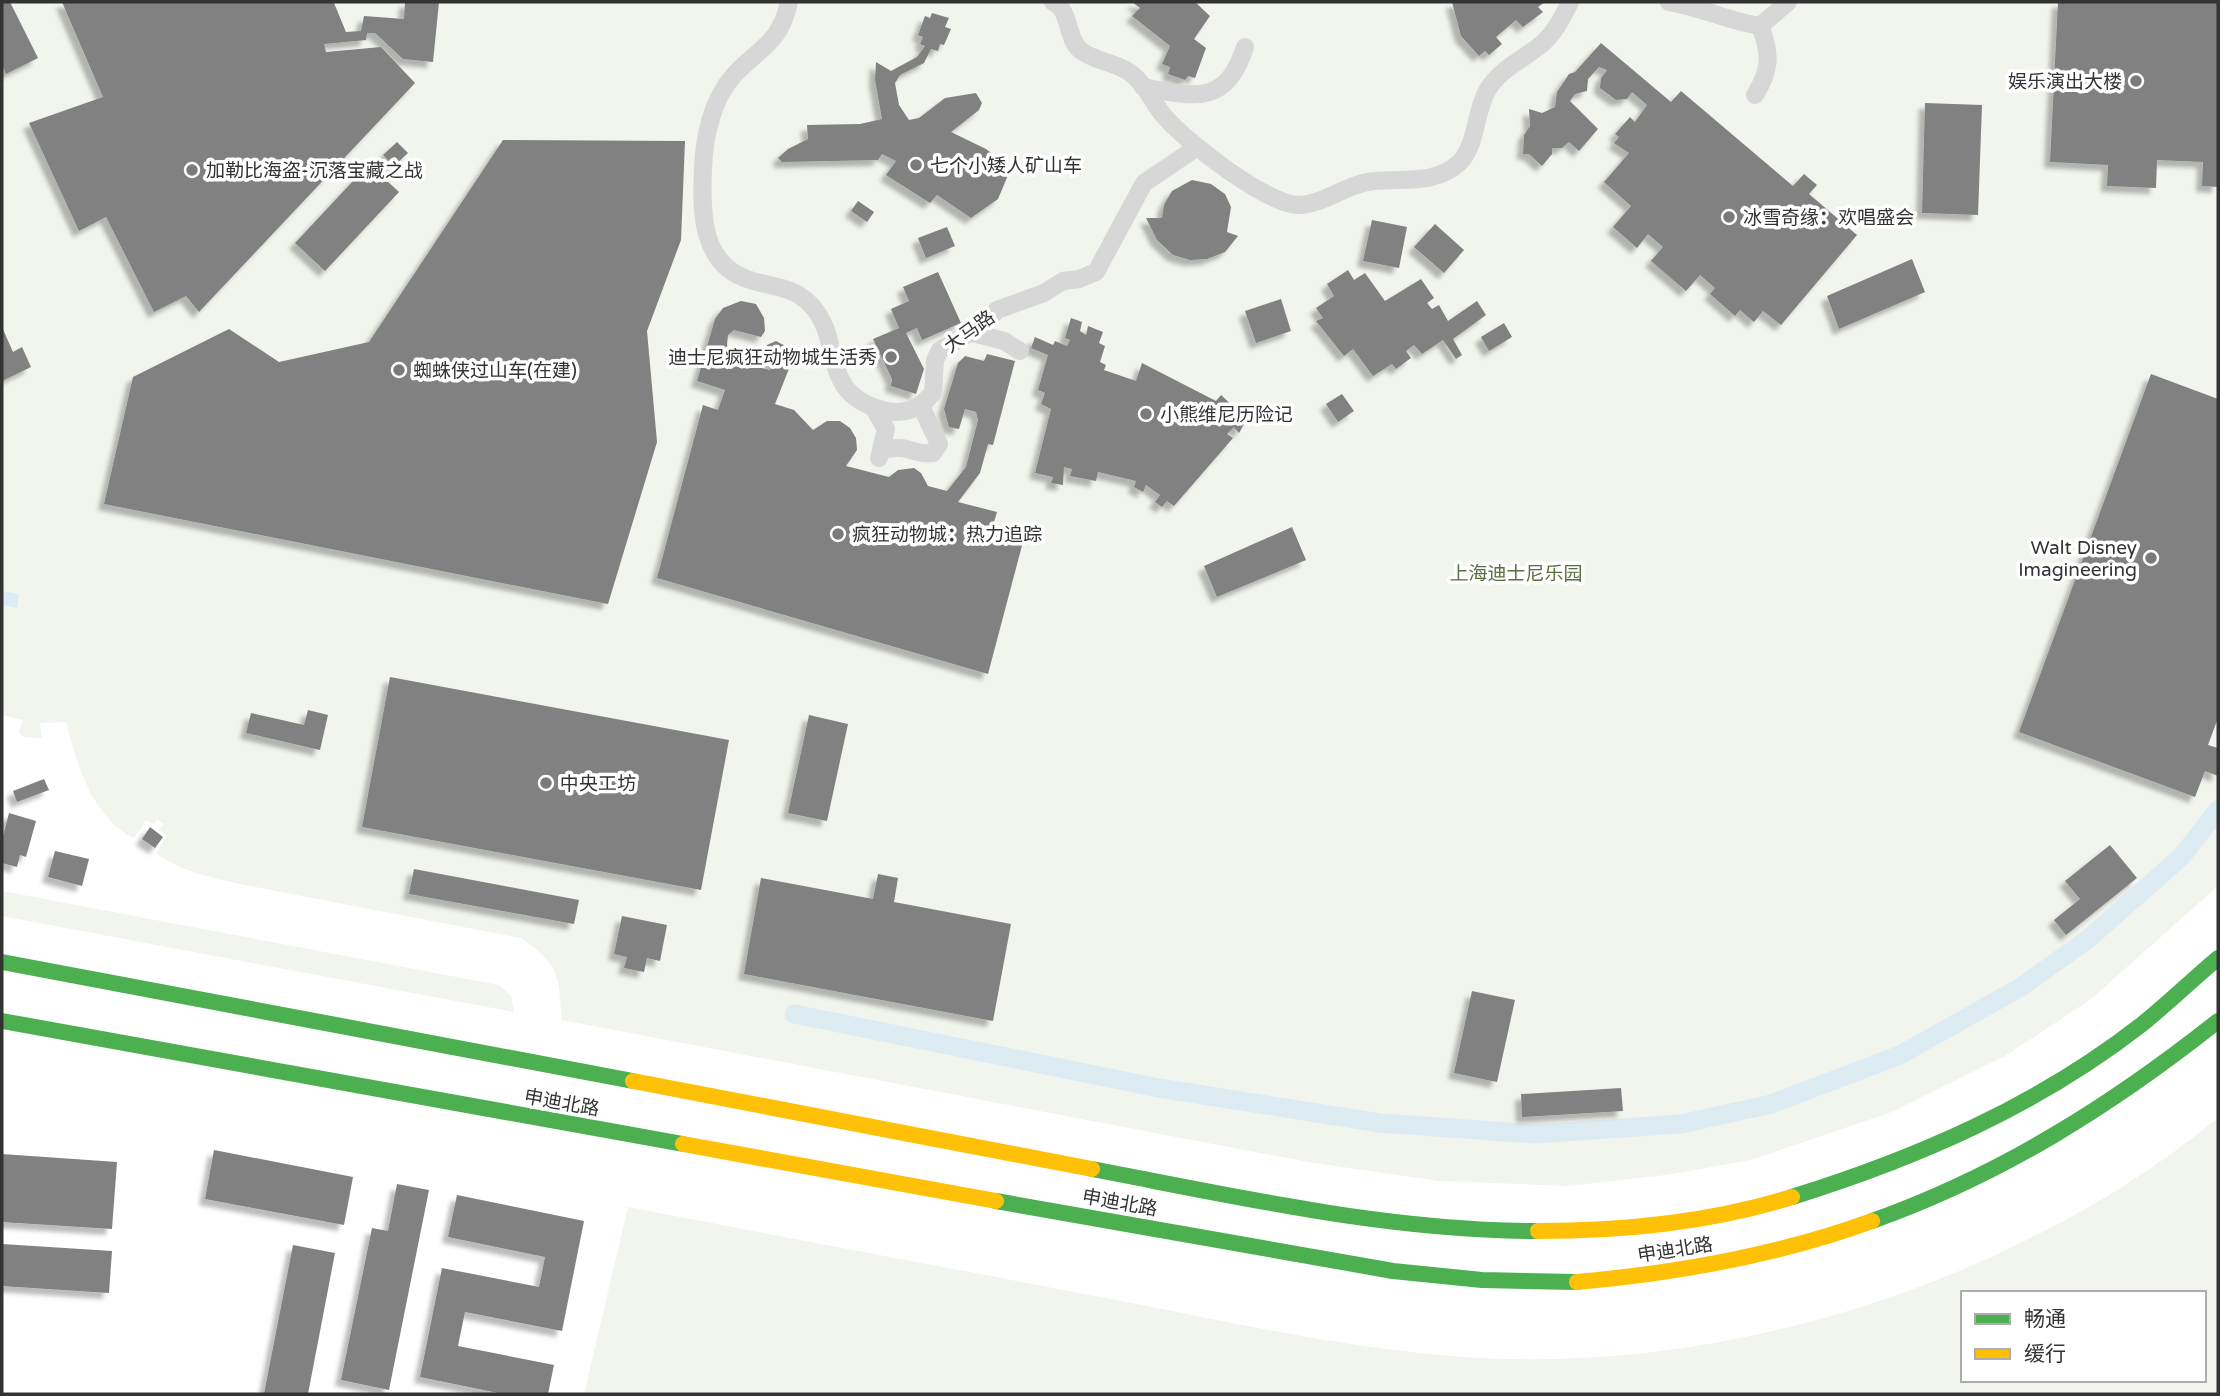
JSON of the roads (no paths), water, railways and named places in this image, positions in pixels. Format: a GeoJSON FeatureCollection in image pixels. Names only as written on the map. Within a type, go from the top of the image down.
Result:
{"type":"FeatureCollection","features":[{"type":"Feature","properties":{"kind":"street"},"geometry":{"type":"LineString","coordinates":[[789,2],[785,23],[775,39],[734,75],[719,96],[707,133],[702,205],[712,250],[720,264],[734,273],[792,291],[808,302],[828,336],[838,378],[854,397],[889,412],[907,412],[921,406],[939,444],[933,453],[924,454],[897,446],[880,455],[886,429],[873,407]]}},
{"type":"Feature","properties":{"kind":"street"},"geometry":{"type":"LineString","coordinates":[[1053,2],[1059,4],[1066,18],[1072,43],[1084,53],[1117,64],[1136,77],[1166,118],[1196,148],[1273,197],[1297,205],[1318,202],[1363,182],[1425,180],[1450,171],[1463,159],[1486,92],[1499,73],[1546,41],[1570,2]]}},
{"type":"Feature","properties":{"kind":"street"},"geometry":{"type":"LineString","coordinates":[[1669,2],[1699,8],[1729,21],[1760,26]]}},
{"type":"Feature","properties":{"kind":"street"},"geometry":{"type":"LineString","coordinates":[[1760,26],[1787,2]]}},
{"type":"Feature","properties":{"kind":"street"},"geometry":{"type":"LineString","coordinates":[[1755,95],[1769,68],[1770,55],[1760,26]]}},
{"type":"Feature","properties":{"kind":"street"},"geometry":{"type":"LineString","coordinates":[[1143,87],[1194,95],[1212,92],[1231,79],[1245,47]]}},
{"type":"Feature","properties":{"kind":"street","name":"大马路"},"geometry":{"type":"LineString","coordinates":[[921,406],[933,393],[935,360],[940,350],[983,325],[996,310],[1044,293],[1063,281],[1079,279],[1096,272],[1144,183],[1196,148]]}},
{"type":"Feature","properties":{"kind":"street"},"geometry":{"type":"LineString","coordinates":[[969,332],[1004,341],[1020,351]]}},
{"type":"Feature","properties":{"kind":"street","name":"申迪北路"},"geometry":{"type":"LineString","coordinates":[[2,962],[1139,1179],[1408,1225],[1499,1232],[1595,1232],[1719,1217],[1837,1185],[1976,1128],[2083,1066],[2160,1009],[2218,958]]}},
{"type":"Feature","properties":{"kind":"street","name":"申迪北路"},"geometry":{"type":"LineString","coordinates":[[2,1021],[1334,1262],[1448,1278],[1530,1282],[1570,1282],[1672,1272],[1796,1248],[1917,1207],[2043,1144],[2190,1045],[2218,1021]]}},
{"type":"Feature","properties":{"kind":"waterway"},"geometry":{"type":"LineString","coordinates":[[794,1014],[1159,1088],[1380,1123],[1535,1134],[1681,1124],[1771,1104],[1900,1055],[2021,987],[2088,939],[2181,857],[2218,810]]}},
{"type":"Feature","properties":{"kind":"place","name":"娱乐演出大楼"},"geometry":{"type":"Point","coordinates":[2136,81]}},
{"type":"Feature","properties":{"kind":"place","name":"七个小矮人矿山车"},"geometry":{"type":"Point","coordinates":[916,165]}},
{"type":"Feature","properties":{"kind":"place","name":"加勒比海盗-沉落宝藏之战"},"geometry":{"type":"Point","coordinates":[192,170]}},
{"type":"Feature","properties":{"kind":"place","name":"冰雪奇缘：欢唱盛会"},"geometry":{"type":"Point","coordinates":[1729,217]}},
{"type":"Feature","properties":{"kind":"place","name":"迪士尼疯狂动物城生活秀"},"geometry":{"type":"Point","coordinates":[891,357]}},
{"type":"Feature","properties":{"kind":"place","name":"蜘蛛侠过山车(在建)"},"geometry":{"type":"Point","coordinates":[399,370]}},
{"type":"Feature","properties":{"kind":"place","name":"小熊维尼历险记"},"geometry":{"type":"Point","coordinates":[1146,414]}},
{"type":"Feature","properties":{"kind":"place","name":"疯狂动物城：热力追踪"},"geometry":{"type":"Point","coordinates":[838,534]}},
{"type":"Feature","properties":{"kind":"place","name":"Walt Disney Imagineering"},"geometry":{"type":"Point","coordinates":[2151,558]}},
{"type":"Feature","properties":{"kind":"place","name":"中央工坊"},"geometry":{"type":"Point","coordinates":[546,783]}},
{"type":"Feature","properties":{"kind":"park label","name":"上海迪士尼乐园"},"geometry":{"type":"Point","coordinates":[1516,573]}}]}
